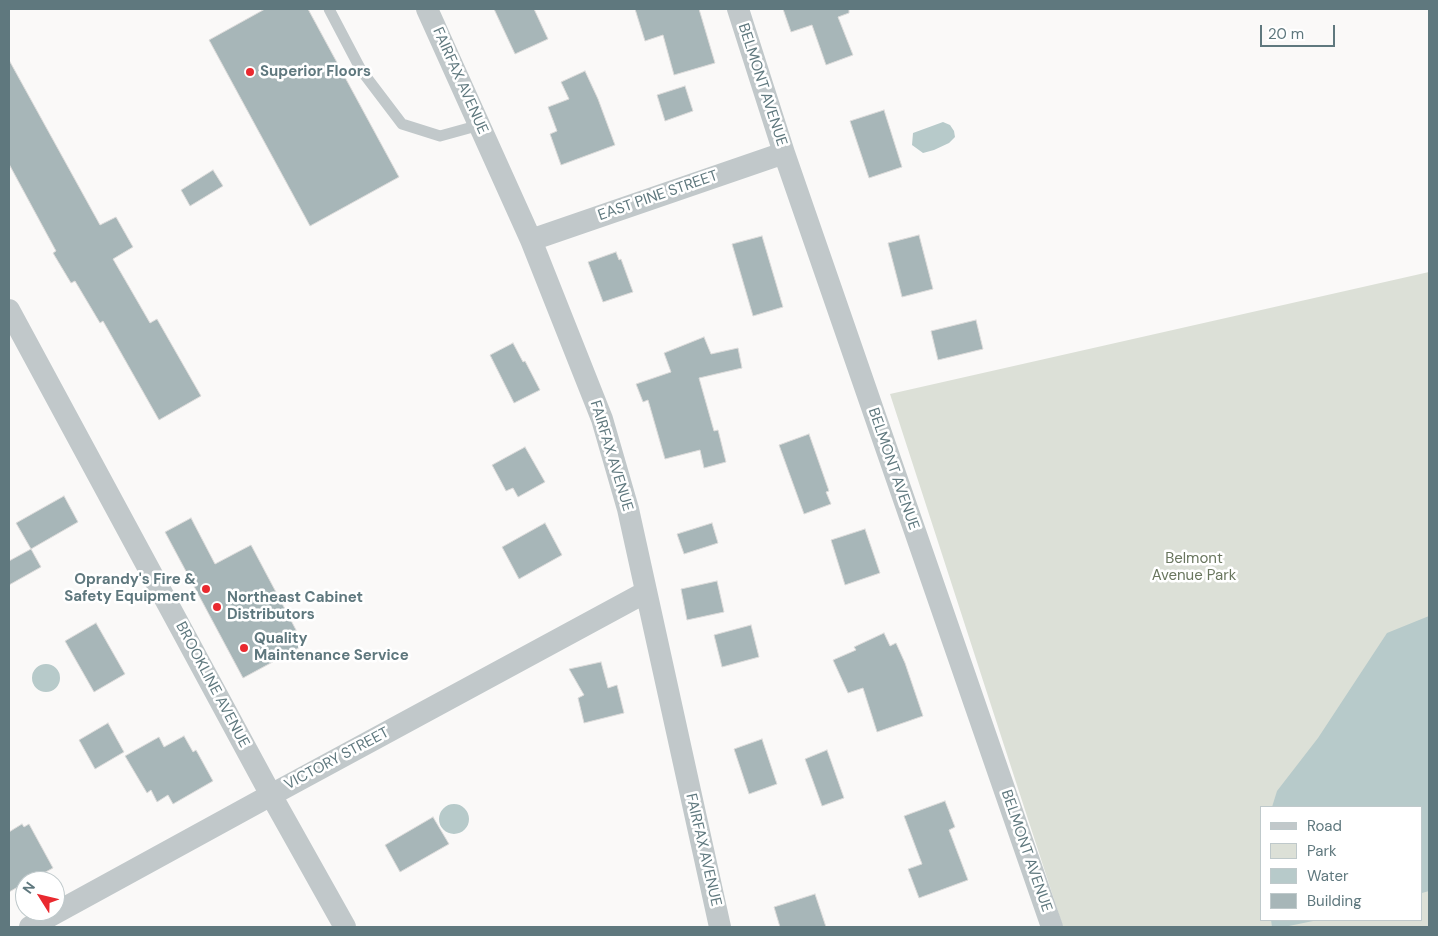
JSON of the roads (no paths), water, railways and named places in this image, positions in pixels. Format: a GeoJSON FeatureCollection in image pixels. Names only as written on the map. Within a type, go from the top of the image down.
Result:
{"type":"FeatureCollection","features":[{"type":"Feature","properties":{"kind":"street","name":"FAIRFAX AVENUE"},"geometry":{"type":"LineString","coordinates":[[427,9],[531,240],[602,420],[628,509],[720,927]]}},
{"type":"Feature","properties":{"kind":"street","name":"BELMONT AVENUE"},"geometry":{"type":"LineString","coordinates":[[738,9],[784,153],[1052,927]]}},
{"type":"Feature","properties":{"kind":"street","name":"EAST PINE STREET"},"geometry":{"type":"LineString","coordinates":[[531,240],[784,153]]}},
{"type":"Feature","properties":{"kind":"street","name":"BROOKLINE AVENUE"},"geometry":{"type":"LineString","coordinates":[[9,310],[271,795],[345,927]]}},
{"type":"Feature","properties":{"kind":"street","name":"VICTORY STREET"},"geometry":{"type":"LineString","coordinates":[[30,927],[646,592]]}},
{"type":"Feature","properties":{"kind":"lane"},"geometry":{"type":"LineString","coordinates":[[329,9],[361,70],[402,124],[440,136],[480,126]]}},
{"type":"Feature","properties":{"kind":"water"},"geometry":{"type":"Polygon","coordinates":[[[943,122],[950,125],[954,131],[955,137],[949,143],[923,153],[912,145],[913,133],[943,122]]]}},
{"type":"Feature","properties":{"kind":"water"},"geometry":{"type":"Polygon","coordinates":[[[1429,616],[1429,891],[1423,893],[1423,806],[1272,806],[1277,791],[1318,738],[1387,633],[1429,616]]]}},
{"type":"Feature","properties":{"kind":"water"},"geometry":{"type":"Polygon","coordinates":[[[46,664],[56,668],[60,678],[56,688],[46,692],[36,688],[32,678],[36,668],[46,664]]]}},
{"type":"Feature","properties":{"kind":"water"},"geometry":{"type":"Polygon","coordinates":[[[454,804],[464,809],[469,819],[464,829],[454,834],[444,829],[439,819],[444,809],[454,804]]]}},
{"type":"Feature","properties":{"kind":"water"},"geometry":{"type":"Polygon","coordinates":[[[1271,921],[1313,921],[1284,927],[1272,927],[1271,921]]]}},
{"type":"Feature","properties":{"kind":"place","name":"Superior Floors"},"geometry":{"type":"Point","coordinates":[250,72]}},
{"type":"Feature","properties":{"kind":"place","name":"Oprandy's Fire & Safety Equipment"},"geometry":{"type":"Point","coordinates":[206,589]}},
{"type":"Feature","properties":{"kind":"place","name":"Northeast Cabinet Distributors"},"geometry":{"type":"Point","coordinates":[217,607]}},
{"type":"Feature","properties":{"kind":"place","name":"Quality Maintenance Service"},"geometry":{"type":"Point","coordinates":[244,648]}},
{"type":"Feature","properties":{"kind":"park label","name":"Belmont Avenue Park"},"geometry":{"type":"Point","coordinates":[1194,568]}}]}
